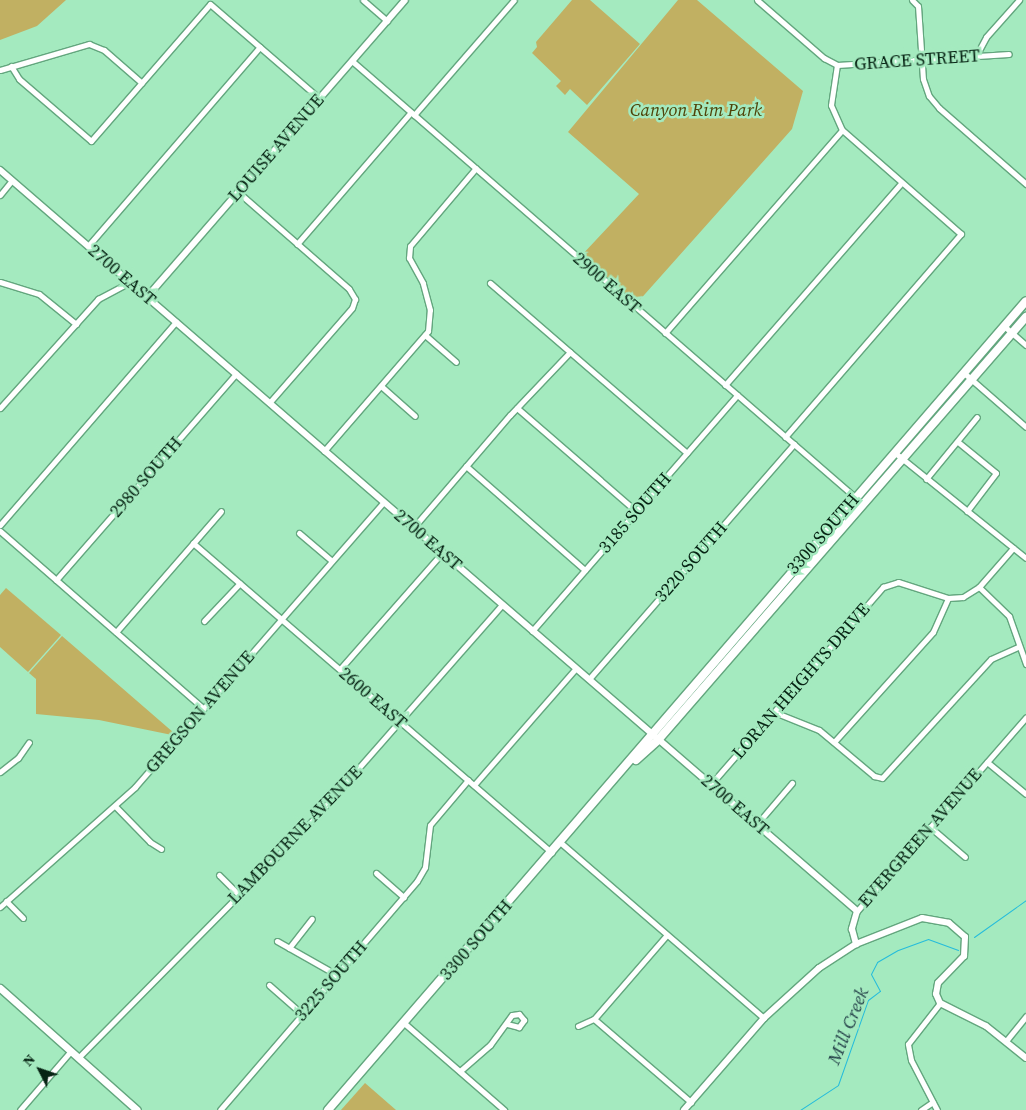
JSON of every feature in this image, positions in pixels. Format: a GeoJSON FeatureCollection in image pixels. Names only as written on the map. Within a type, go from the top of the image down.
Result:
{"type":"FeatureCollection","features":[{"type":"Feature","properties":{"kind":"main road","name":"3300 SOUTH"},"geometry":{"type":"LineString","coordinates":[[328,1110],[624,770],[651,733],[1026,301]]}},
{"type":"Feature","properties":{"kind":"main road","name":"3300 SOUTH"},"geometry":{"type":"LineString","coordinates":[[624,770],[658,740],[1026,317]]}},
{"type":"Feature","properties":{"kind":"main road"},"geometry":{"type":"LineString","coordinates":[[0,988],[137,1110]]}},
{"type":"Feature","properties":{"kind":"street"},"geometry":{"type":"LineString","coordinates":[[363,0],[387,21]]}},
{"type":"Feature","properties":{"kind":"street","name":"LOUISE AVENUE"},"geometry":{"type":"LineString","coordinates":[[147,297],[405,0]]}},
{"type":"Feature","properties":{"kind":"street"},"geometry":{"type":"LineString","coordinates":[[297,244],[514,0]]}},
{"type":"Feature","properties":{"kind":"street","name":"GRACE STREET"},"geometry":{"type":"LineString","coordinates":[[757,0],[824,58],[837,65],[1009,54]]}},
{"type":"Feature","properties":{"kind":"street"},"geometry":{"type":"LineString","coordinates":[[912,0],[918,6],[925,85],[935,105],[1026,184]]}},
{"type":"Feature","properties":{"kind":"street"},"geometry":{"type":"LineString","coordinates":[[918,6],[923,0]]}},
{"type":"Feature","properties":{"kind":"street"},"geometry":{"type":"LineString","coordinates":[[976,56],[986,37],[1019,0]]}},
{"type":"Feature","properties":{"kind":"street"},"geometry":{"type":"LineString","coordinates":[[11,66],[19,79],[91,141],[210,4],[320,98]]}},
{"type":"Feature","properties":{"kind":"street"},"geometry":{"type":"LineString","coordinates":[[0,70],[82,44],[98,46],[142,83]]}},
{"type":"Feature","properties":{"kind":"street"},"geometry":{"type":"LineString","coordinates":[[88,246],[260,48]]}},
{"type":"Feature","properties":{"kind":"street","name":"2900 EAST"},"geometry":{"type":"LineString","coordinates":[[352,61],[863,504]]}},
{"type":"Feature","properties":{"kind":"street"},"geometry":{"type":"LineString","coordinates":[[785,437],[961,234],[842,130],[831,105],[837,65]]}},
{"type":"Feature","properties":{"kind":"street"},"geometry":{"type":"LineString","coordinates":[[665,333],[842,130]]}},
{"type":"Feature","properties":{"kind":"street"},"geometry":{"type":"LineString","coordinates":[[324,451],[425,335],[430,324],[430,310],[423,282],[409,258],[410,246],[476,168]]}},
{"type":"Feature","properties":{"kind":"street","name":"2700 EAST"},"geometry":{"type":"LineString","coordinates":[[0,170],[857,911]]}},
{"type":"Feature","properties":{"kind":"street"},"geometry":{"type":"LineString","coordinates":[[0,195],[12,180]]}},
{"type":"Feature","properties":{"kind":"street"},"geometry":{"type":"LineString","coordinates":[[725,385],[901,183]]}},
{"type":"Feature","properties":{"kind":"street"},"geometry":{"type":"LineString","coordinates":[[238,192],[349,289],[355,299],[352,308],[269,403]]}},
{"type":"Feature","properties":{"kind":"street"},"geometry":{"type":"LineString","coordinates":[[0,282],[39,294],[76,324]]}},
{"type":"Feature","properties":{"kind":"street"},"geometry":{"type":"LineString","coordinates":[[1,404],[102,296],[130,282]]}},
{"type":"Feature","properties":{"kind":"street"},"geometry":{"type":"LineString","coordinates":[[490,283],[687,453]]}},
{"type":"Feature","properties":{"kind":"street"},"geometry":{"type":"LineString","coordinates":[[0,524],[176,322]]}},
{"type":"Feature","properties":{"kind":"street"},"geometry":{"type":"LineString","coordinates":[[1004,326],[1026,346]]}},
{"type":"Feature","properties":{"kind":"street"},"geometry":{"type":"LineString","coordinates":[[425,335],[456,362]]}},
{"type":"Feature","properties":{"kind":"street"},"geometry":{"type":"LineString","coordinates":[[413,528],[517,408],[570,352]]}},
{"type":"Feature","properties":{"kind":"street"},"geometry":{"type":"LineString","coordinates":[[964,373],[1026,427]]}},
{"type":"Feature","properties":{"kind":"street","name":"2980 SOUTH"},"geometry":{"type":"LineString","coordinates":[[56,580],[236,374]]}},
{"type":"Feature","properties":{"kind":"street"},"geometry":{"type":"LineString","coordinates":[[381,386],[415,416]]}},
{"type":"Feature","properties":{"kind":"street","name":"3185 SOUTH"},"geometry":{"type":"LineString","coordinates":[[532,631],[737,395]]}},
{"type":"Feature","properties":{"kind":"street"},"geometry":{"type":"LineString","coordinates":[[517,408],[636,511]]}},
{"type":"Feature","properties":{"kind":"street"},"geometry":{"type":"LineString","coordinates":[[926,479],[977,417]]}},
{"type":"Feature","properties":{"kind":"street"},"geometry":{"type":"LineString","coordinates":[[958,442],[996,474],[967,511]]}},
{"type":"Feature","properties":{"kind":"street","name":"3220 SOUTH"},"geometry":{"type":"LineString","coordinates":[[589,679],[794,444]]}},
{"type":"Feature","properties":{"kind":"street"},"geometry":{"type":"LineString","coordinates":[[894,452],[1026,558]]}},
{"type":"Feature","properties":{"kind":"street"},"geometry":{"type":"LineString","coordinates":[[466,466],[585,570]]}},
{"type":"Feature","properties":{"kind":"street","name":"GREGSON AVENUE"},"geometry":{"type":"LineString","coordinates":[[0,907],[115,806],[384,502]]}},
{"type":"Feature","properties":{"kind":"street"},"geometry":{"type":"LineString","coordinates":[[116,632],[221,511]]}},
{"type":"Feature","properties":{"kind":"street"},"geometry":{"type":"LineString","coordinates":[[0,531],[203,708]]}},
{"type":"Feature","properties":{"kind":"street"},"geometry":{"type":"LineString","coordinates":[[299,533],[332,561]]}},
{"type":"Feature","properties":{"kind":"street","name":"2600 EAST"},"geometry":{"type":"LineString","coordinates":[[193,543],[552,853]]}},
{"type":"Feature","properties":{"kind":"street"},"geometry":{"type":"LineString","coordinates":[[834,742],[933,632],[948,598],[963,597],[979,587],[1013,548]]}},
{"type":"Feature","properties":{"kind":"street"},"geometry":{"type":"LineString","coordinates":[[340,669],[442,553]]}},
{"type":"Feature","properties":{"kind":"street","name":"LORAN HEIGHTS DRIVE"},"geometry":{"type":"LineString","coordinates":[[711,784],[880,590],[895,582],[948,598]]}},
{"type":"Feature","properties":{"kind":"street"},"geometry":{"type":"LineString","coordinates":[[204,621],[240,583]]}},
{"type":"Feature","properties":{"kind":"street"},"geometry":{"type":"LineString","coordinates":[[979,587],[1009,616],[1018,647],[1026,664]]}},
{"type":"Feature","properties":{"kind":"street","name":"LAMBOURNE AVENUE"},"geometry":{"type":"LineString","coordinates":[[78,1058],[312,821],[502,605]]}},
{"type":"Feature","properties":{"kind":"street"},"geometry":{"type":"LineString","coordinates":[[774,712],[816,728],[880,778],[890,773],[991,658],[1018,647]]}},
{"type":"Feature","properties":{"kind":"street"},"geometry":{"type":"LineString","coordinates":[[474,785],[576,668]]}},
{"type":"Feature","properties":{"kind":"street","name":"EVERGREEN AVENUE"},"geometry":{"type":"LineString","coordinates":[[856,944],[852,929],[857,911],[1026,717]]}},
{"type":"Feature","properties":{"kind":"street"},"geometry":{"type":"LineString","coordinates":[[0,772],[18,758],[29,742]]}},
{"type":"Feature","properties":{"kind":"street"},"geometry":{"type":"LineString","coordinates":[[987,762],[1026,794]]}},
{"type":"Feature","properties":{"kind":"street","name":"3225 SOUTH"},"geometry":{"type":"LineString","coordinates":[[220,1110],[404,898],[423,872],[426,846],[432,822],[468,780]]}},
{"type":"Feature","properties":{"kind":"street"},"geometry":{"type":"LineString","coordinates":[[756,824],[792,783]]}},
{"type":"Feature","properties":{"kind":"street"},"geometry":{"type":"LineString","coordinates":[[115,806],[150,842],[162,849]]}},
{"type":"Feature","properties":{"kind":"street"},"geometry":{"type":"LineString","coordinates":[[930,827],[965,857]]}},
{"type":"Feature","properties":{"kind":"street"},"geometry":{"type":"LineString","coordinates":[[561,843],[666,936],[764,1018]]}},
{"type":"Feature","properties":{"kind":"street"},"geometry":{"type":"LineString","coordinates":[[376,873],[404,898]]}},
{"type":"Feature","properties":{"kind":"street"},"geometry":{"type":"LineString","coordinates":[[219,875],[238,894]]}},
{"type":"Feature","properties":{"kind":"street"},"geometry":{"type":"LineString","coordinates":[[6,901],[23,918]]}},
{"type":"Feature","properties":{"kind":"street"},"geometry":{"type":"LineString","coordinates":[[684,1110],[764,1018],[820,968],[856,944],[922,918],[944,920],[960,930],[965,937],[964,956],[938,983],[936,994],[940,1003],[981,1023],[1026,1058]]}},
{"type":"Feature","properties":{"kind":"street"},"geometry":{"type":"LineString","coordinates":[[289,948],[312,919]]}},
{"type":"Feature","properties":{"kind":"street"},"geometry":{"type":"LineString","coordinates":[[578,1026],[594,1019],[666,936]]}},
{"type":"Feature","properties":{"kind":"street"},"geometry":{"type":"LineString","coordinates":[[277,941],[336,975]]}},
{"type":"Feature","properties":{"kind":"street"},"geometry":{"type":"LineString","coordinates":[[269,985],[302,1014]]}},
{"type":"Feature","properties":{"kind":"street"},"geometry":{"type":"LineString","coordinates":[[937,1110],[911,1060],[908,1044],[940,1003]]}},
{"type":"Feature","properties":{"kind":"street"},"geometry":{"type":"LineString","coordinates":[[1006,1041],[1026,1016]]}},
{"type":"Feature","properties":{"kind":"street"},"geometry":{"type":"LineString","coordinates":[[594,1019],[691,1102]]}},
{"type":"Feature","properties":{"kind":"street"},"geometry":{"type":"LineString","coordinates":[[404,1023],[504,1110]]}},
{"type":"Feature","properties":{"kind":"street"},"geometry":{"type":"LineString","coordinates":[[460,1071],[490,1045],[507,1024]]}},
{"type":"Feature","properties":{"kind":"street"},"geometry":{"type":"LineString","coordinates":[[20,1110],[71,1051]]}},
{"type":"Feature","properties":{"kind":"street"},"geometry":{"type":"LineString","coordinates":[[921,1110],[933,1102]]}},
{"type":"Feature","properties":{"kind":"green space"},"geometry":{"type":"Polygon","coordinates":[[[0,0],[66,0],[37,26],[0,40],[0,0]]]}},
{"type":"Feature","properties":{"kind":"green space"},"geometry":{"type":"Polygon","coordinates":[[[572,0],[590,0],[640,44],[587,105],[570,89],[565,95],[556,86],[561,81],[532,53],[537,47],[536,42],[572,0]]]}},
{"type":"Feature","properties":{"kind":"green space","name":"Canyon Rim Park"},"geometry":{"type":"Polygon","coordinates":[[[678,0],[697,0],[803,91],[792,129],[637,303],[581,256],[639,194],[568,132],[678,0]]]}},
{"type":"Feature","properties":{"kind":"green space"},"geometry":{"type":"Polygon","coordinates":[[[6,588],[61,635],[28,672],[0,647],[0,595],[6,588]]]}},
{"type":"Feature","properties":{"kind":"green space"},"geometry":{"type":"Polygon","coordinates":[[[62,636],[174,733],[172,735],[99,720],[36,714],[36,679],[29,673],[62,636]]]}},
{"type":"Feature","properties":{"kind":"green space"},"geometry":{"type":"Polygon","coordinates":[[[365,1083],[396,1110],[341,1110],[365,1083]]]}},
{"type":"Feature","properties":{"kind":"waterway","name":"Mill Creek"},"geometry":{"type":"LineString","coordinates":[[974,937],[1026,900]]}},
{"type":"Feature","properties":{"kind":"waterway","name":"Mill Creek"},"geometry":{"type":"LineString","coordinates":[[800,1110],[838,1085],[868,1000],[880,991],[871,974],[877,962],[898,950],[928,939],[958,950]]}}]}
